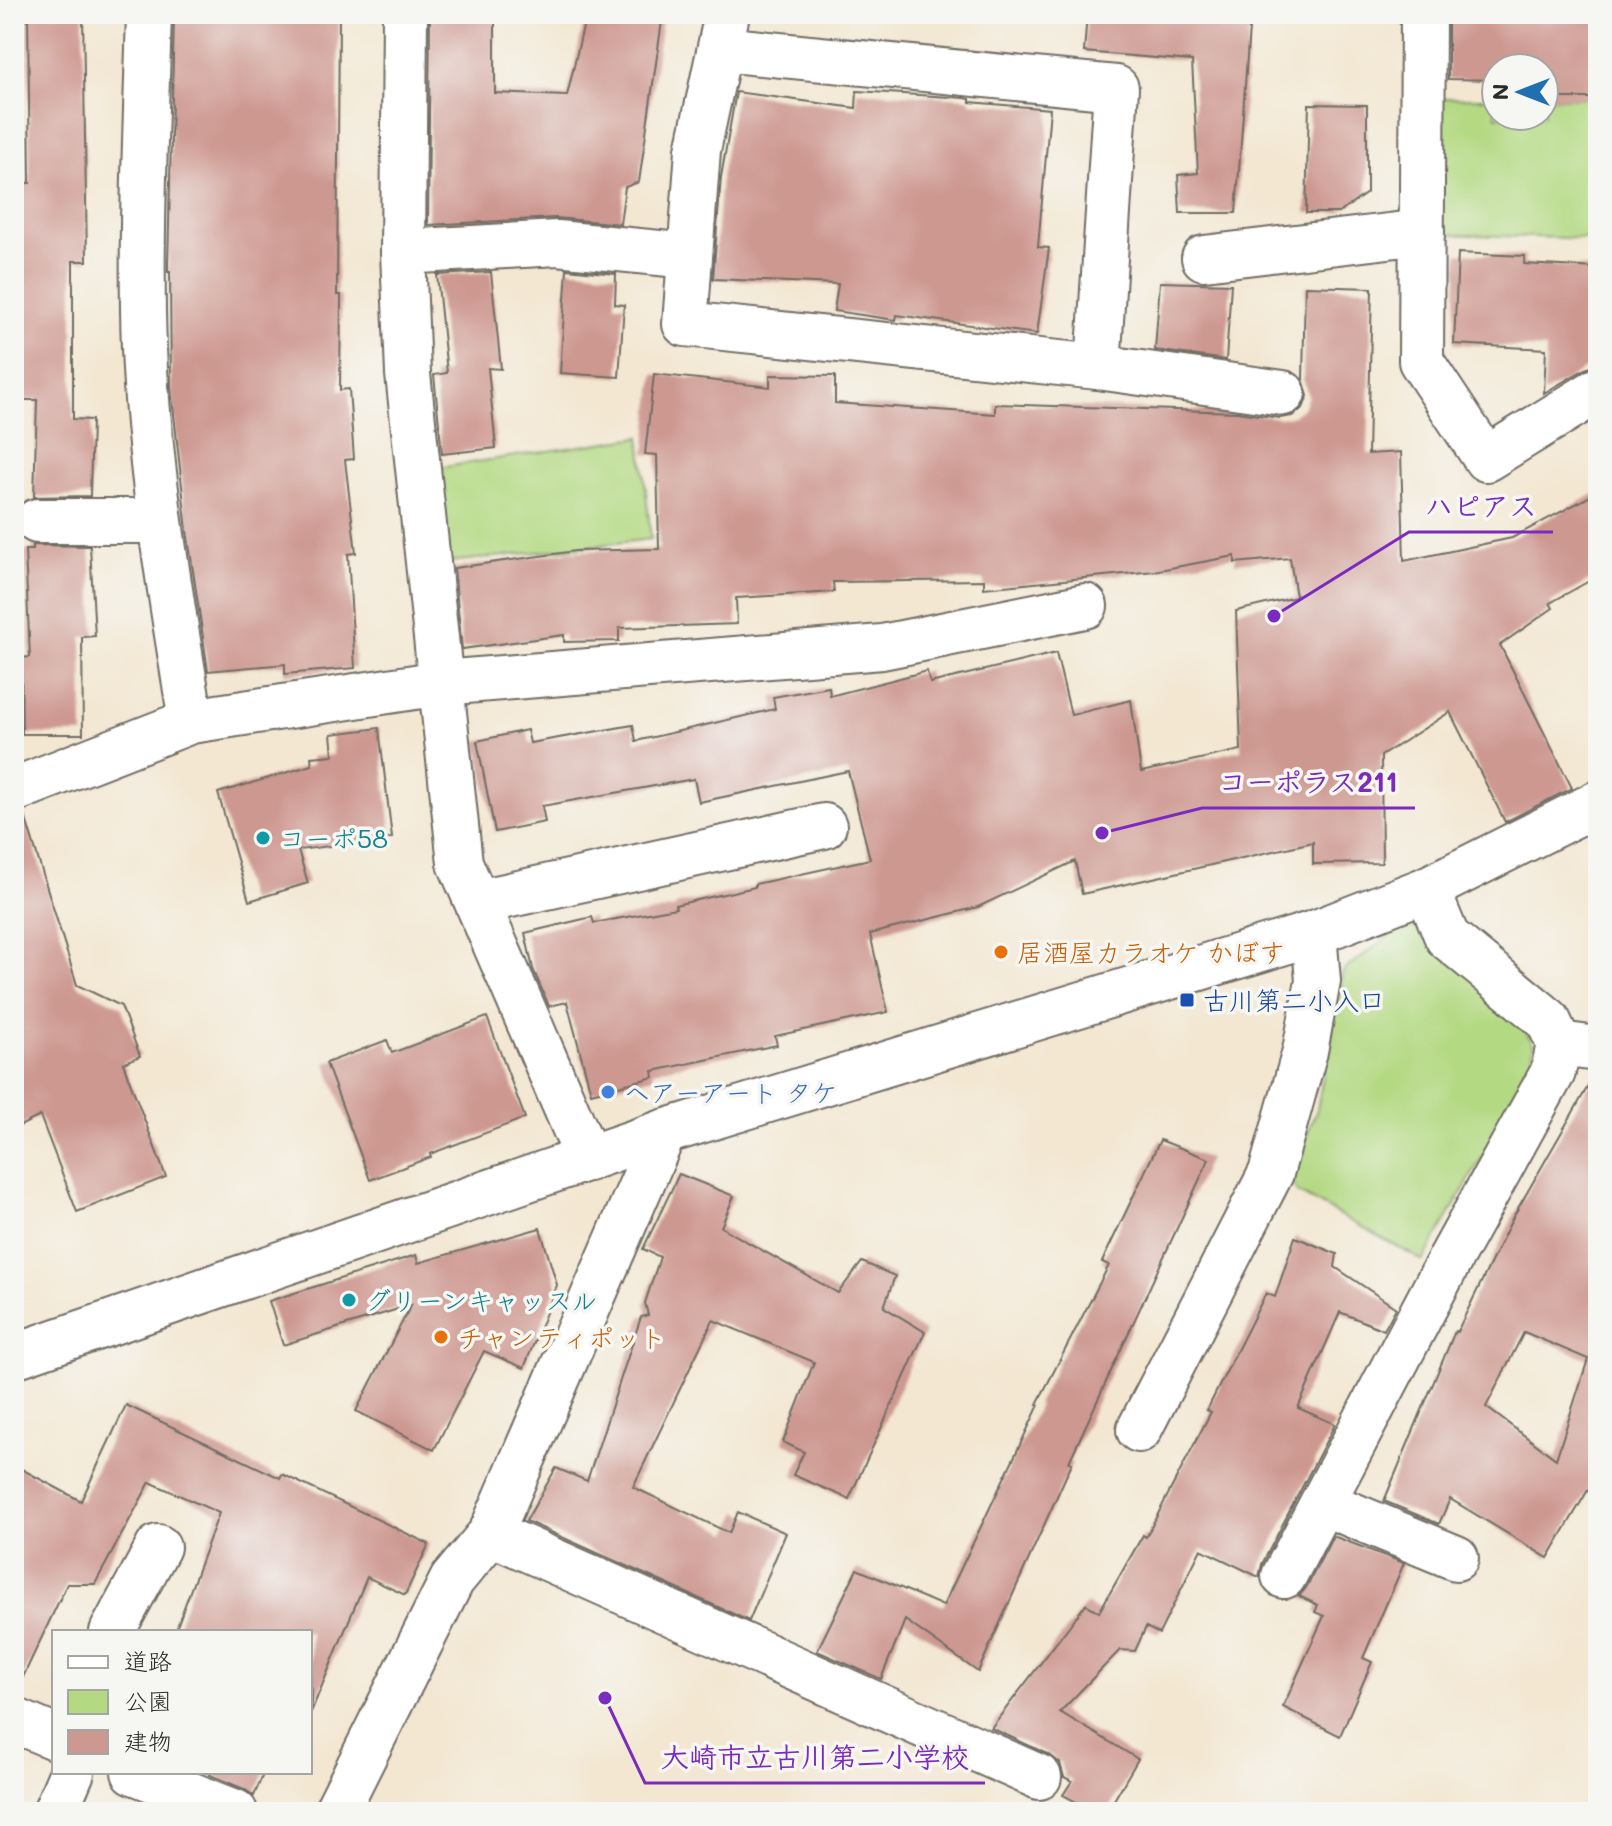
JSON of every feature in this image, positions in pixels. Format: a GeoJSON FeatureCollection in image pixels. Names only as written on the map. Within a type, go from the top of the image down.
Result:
{"type":"FeatureCollection","features":[{"type":"Feature","properties":{"kind":"street"},"geometry":{"type":"LineString","coordinates":[[149,14],[144,350],[159,521],[191,721]]}},
{"type":"Feature","properties":{"kind":"street"},"geometry":{"type":"LineString","coordinates":[[405,14],[403,252],[408,374],[460,863],[588,1159]]}},
{"type":"Feature","properties":{"kind":"street"},"geometry":{"type":"LineString","coordinates":[[1423,14],[1421,361],[1486,459],[1598,390]]}},
{"type":"Feature","properties":{"kind":"street"},"geometry":{"type":"LineString","coordinates":[[1098,367],[1116,88],[723,31],[698,150],[685,324],[1098,367],[1283,393]]}},
{"type":"Feature","properties":{"kind":"street"},"geometry":{"type":"LineString","coordinates":[[1204,258],[1422,232]]}},
{"type":"Feature","properties":{"kind":"street"},"geometry":{"type":"LineString","coordinates":[[403,252],[557,243],[690,256]]}},
{"type":"Feature","properties":{"kind":"street"},"geometry":{"type":"LineString","coordinates":[[37,521],[159,521]]}},
{"type":"Feature","properties":{"kind":"street"},"geometry":{"type":"LineString","coordinates":[[14,790],[191,721],[441,683],[882,647],[1085,606]]}},
{"type":"Feature","properties":{"kind":"street"},"geometry":{"type":"LineString","coordinates":[[14,1356],[664,1132],[1314,933],[1427,889],[1598,803]]}},
{"type":"Feature","properties":{"kind":"street"},"geometry":{"type":"LineString","coordinates":[[478,902],[824,826]]}},
{"type":"Feature","properties":{"kind":"street"},"geometry":{"type":"LineString","coordinates":[[1284,1576],[1448,1263],[1553,1072],[1578,1047],[1447,937],[1427,889]]}},
{"type":"Feature","properties":{"kind":"street"},"geometry":{"type":"LineString","coordinates":[[1139,1430],[1271,1173],[1305,1051],[1318,981],[1314,933]]}},
{"type":"Feature","properties":{"kind":"street"},"geometry":{"type":"LineString","coordinates":[[336,1812],[452,1580],[491,1533],[664,1132]]}},
{"type":"Feature","properties":{"kind":"street"},"geometry":{"type":"LineString","coordinates":[[1323,1503],[1456,1558]]}},
{"type":"Feature","properties":{"kind":"street"},"geometry":{"type":"LineString","coordinates":[[491,1533],[1039,1777]]}},
{"type":"Feature","properties":{"kind":"street"},"geometry":{"type":"LineString","coordinates":[[113,1630],[158,1547]]}},
{"type":"Feature","properties":{"kind":"street"},"geometry":{"type":"LineString","coordinates":[[14,1720],[52,1736]]}},
{"type":"Feature","properties":{"kind":"street"},"geometry":{"type":"LineString","coordinates":[[55,1812],[71,1774]]}},
{"type":"Feature","properties":{"kind":"street"},"geometry":{"type":"LineString","coordinates":[[139,1774],[235,1812]]}},
{"type":"Feature","properties":{"kind":"green space"},"geometry":{"type":"Polygon","coordinates":[[[1440,98],[1480,98],[1480,132],[1560,132],[1560,98],[1598,98],[1598,239],[1438,234],[1440,98]]]}},
{"type":"Feature","properties":{"kind":"green space"},"geometry":{"type":"Polygon","coordinates":[[[640,437],[651,539],[442,563],[431,469],[640,437]]]}},
{"type":"Feature","properties":{"kind":"green space"},"geometry":{"type":"Polygon","coordinates":[[[1416,915],[1499,992],[1533,1043],[1533,1068],[1423,1261],[1297,1192],[1290,1178],[1317,1109],[1343,971],[1416,915]]]}},
{"type":"Feature","properties":{"kind":"building"},"geometry":{"type":"Polygon","coordinates":[[[28,14],[83,14],[87,261],[73,261],[73,419],[92,420],[90,496],[34,497],[37,400],[14,400],[14,319],[20,319],[21,183],[30,183],[28,14]]]}},
{"type":"Feature","properties":{"kind":"building"},"geometry":{"type":"Polygon","coordinates":[[[174,14],[339,14],[337,295],[341,295],[340,390],[349,389],[354,459],[345,460],[356,553],[348,554],[355,668],[285,674],[285,664],[208,671],[187,531],[171,388],[168,265],[174,14]]]}},
{"type":"Feature","properties":{"kind":"building"},"geometry":{"type":"Polygon","coordinates":[[[430,14],[495,14],[495,93],[567,96],[586,14],[663,14],[639,182],[625,187],[620,224],[556,218],[428,225],[430,14]]]}},
{"type":"Feature","properties":{"kind":"building"},"geometry":{"type":"Polygon","coordinates":[[[1087,14],[1250,14],[1236,213],[1180,213],[1178,175],[1198,173],[1192,61],[1084,52],[1087,14]]]}},
{"type":"Feature","properties":{"kind":"building"},"geometry":{"type":"Polygon","coordinates":[[[1448,14],[1598,14],[1598,98],[1560,98],[1560,52],[1480,52],[1480,80],[1448,79],[1448,14]]]}},
{"type":"Feature","properties":{"kind":"building"},"geometry":{"type":"Polygon","coordinates":[[[857,91],[965,98],[970,102],[1050,109],[1038,247],[1049,248],[1037,334],[897,315],[896,320],[834,311],[838,284],[713,279],[721,177],[736,92],[856,108],[857,91]]]}},
{"type":"Feature","properties":{"kind":"building"},"geometry":{"type":"Polygon","coordinates":[[[1309,104],[1367,105],[1367,193],[1339,213],[1306,213],[1309,104]]]}},
{"type":"Feature","properties":{"kind":"building"},"geometry":{"type":"Polygon","coordinates":[[[1458,253],[1525,256],[1524,264],[1598,268],[1598,365],[1585,369],[1544,393],[1546,349],[1454,344],[1458,253]]]}},
{"type":"Feature","properties":{"kind":"building"},"geometry":{"type":"Polygon","coordinates":[[[567,269],[616,274],[615,304],[624,305],[619,377],[560,373],[567,269]]]}},
{"type":"Feature","properties":{"kind":"building"},"geometry":{"type":"Polygon","coordinates":[[[491,272],[501,369],[488,368],[496,448],[442,454],[434,375],[447,373],[437,275],[491,272]]]}},
{"type":"Feature","properties":{"kind":"building"},"geometry":{"type":"Polygon","coordinates":[[[1160,282],[1231,284],[1226,360],[1155,350],[1160,282]]]}},
{"type":"Feature","properties":{"kind":"building"},"geometry":{"type":"Polygon","coordinates":[[[1305,286],[1372,288],[1368,454],[1401,452],[1404,561],[1512,538],[1598,492],[1598,576],[1550,603],[1553,608],[1500,645],[1572,788],[1505,822],[1450,712],[1381,756],[1382,863],[1313,864],[1313,842],[1082,894],[1075,861],[978,907],[870,934],[888,1012],[775,1036],[777,1045],[653,1071],[654,1077],[591,1093],[567,1002],[549,1006],[533,969],[525,933],[592,917],[594,923],[676,908],[675,905],[755,887],[755,884],[870,859],[848,771],[699,802],[694,779],[542,806],[545,822],[495,832],[477,741],[527,730],[530,743],[633,725],[636,741],[775,709],[773,697],[829,687],[830,696],[927,671],[930,683],[1056,653],[1071,715],[1131,700],[1141,772],[1241,750],[1236,611],[1296,597],[1290,558],[1235,563],[1235,556],[1154,571],[984,588],[984,580],[833,582],[834,592],[736,598],[737,624],[619,628],[619,641],[564,642],[564,635],[462,649],[454,568],[575,551],[659,549],[657,455],[645,454],[654,374],[770,387],[770,375],[835,376],[835,403],[995,414],[995,404],[1237,412],[1280,418],[1292,416],[1303,408],[1308,396],[1303,379],[1305,286]]]}},
{"type":"Feature","properties":{"kind":"building"},"geometry":{"type":"Polygon","coordinates":[[[33,545],[90,546],[95,636],[82,637],[83,734],[22,734],[21,658],[30,657],[25,550],[33,550],[33,545]]]}},
{"type":"Feature","properties":{"kind":"building"},"geometry":{"type":"Polygon","coordinates":[[[379,728],[392,838],[298,850],[308,883],[249,901],[218,793],[312,765],[311,757],[333,755],[331,734],[379,728]]]}},
{"type":"Feature","properties":{"kind":"building"},"geometry":{"type":"Polygon","coordinates":[[[24,813],[77,985],[121,1006],[140,1056],[123,1063],[166,1177],[77,1212],[40,1116],[14,1129],[14,814],[24,813]]]}},
{"type":"Feature","properties":{"kind":"building"},"geometry":{"type":"Polygon","coordinates":[[[487,1017],[525,1118],[370,1180],[326,1063],[387,1040],[392,1053],[487,1017]]]}},
{"type":"Feature","properties":{"kind":"building"},"geometry":{"type":"Polygon","coordinates":[[[1598,1073],[1598,1473],[1548,1558],[1450,1499],[1439,1524],[1384,1501],[1455,1331],[1513,1217],[1598,1073]],[[1524,1332],[1486,1407],[1556,1459],[1588,1359],[1524,1332]]]}},
{"type":"Feature","properties":{"kind":"building"},"geometry":{"type":"Polygon","coordinates":[[[1160,1140],[1209,1159],[1069,1462],[1072,1463],[978,1672],[905,1620],[881,1679],[817,1651],[857,1569],[943,1606],[1037,1404],[1109,1265],[1102,1262],[1160,1140]]]}},
{"type":"Feature","properties":{"kind":"building"},"geometry":{"type":"Polygon","coordinates":[[[679,1174],[734,1196],[721,1227],[838,1293],[862,1262],[895,1276],[884,1307],[925,1332],[849,1499],[793,1475],[804,1452],[783,1442],[814,1362],[713,1320],[633,1487],[729,1533],[738,1512],[786,1533],[749,1621],[526,1521],[556,1468],[587,1481],[641,1317],[648,1315],[645,1303],[660,1257],[643,1249],[679,1174]]]}},
{"type":"Feature","properties":{"kind":"building"},"geometry":{"type":"Polygon","coordinates":[[[540,1228],[557,1285],[524,1368],[484,1351],[434,1450],[356,1411],[411,1305],[283,1345],[269,1301],[416,1255],[418,1263],[540,1228]]]}},
{"type":"Feature","properties":{"kind":"building"},"geometry":{"type":"Polygon","coordinates":[[[1295,1237],[1337,1254],[1335,1267],[1396,1308],[1384,1330],[1340,1312],[1298,1408],[1335,1424],[1262,1564],[1259,1577],[1201,1549],[1159,1634],[1146,1627],[1135,1651],[1120,1650],[1060,1712],[1138,1759],[1107,1812],[1095,1812],[1063,1795],[1072,1781],[1064,1777],[1060,1763],[1050,1755],[991,1728],[1086,1604],[1099,1612],[1143,1535],[1146,1537],[1211,1412],[1207,1410],[1266,1293],[1275,1297],[1295,1237]]]}},
{"type":"Feature","properties":{"kind":"building"},"geometry":{"type":"Polygon","coordinates":[[[126,1405],[429,1544],[405,1595],[367,1577],[312,1710],[312,1630],[176,1630],[219,1513],[150,1482],[95,1584],[67,1584],[14,1696],[14,1465],[81,1501],[126,1405]]]}},
{"type":"Feature","properties":{"kind":"building"},"geometry":{"type":"Polygon","coordinates":[[[1333,1536],[1404,1563],[1363,1658],[1372,1662],[1340,1736],[1283,1707],[1324,1616],[1315,1612],[1318,1605],[1299,1596],[1333,1536]]]}},
{"type":"Feature","properties":{"kind":"building"},"geometry":{"type":"Polygon","coordinates":[[[210,1774],[263,1774],[254,1796],[210,1774]]]}},
{"type":"Feature","properties":{"kind":"place","name":"ハピアス"},"geometry":{"type":"Point","coordinates":[1274,616]}},
{"type":"Feature","properties":{"kind":"place","name":"コーポラス211"},"geometry":{"type":"Point","coordinates":[1102,833]}},
{"type":"Feature","properties":{"kind":"place","name":"コーポ58"},"geometry":{"type":"Point","coordinates":[263,838]}},
{"type":"Feature","properties":{"kind":"place","name":"居酒屋カラオケ かぼす"},"geometry":{"type":"Point","coordinates":[1001,952]}},
{"type":"Feature","properties":{"kind":"place","name":"古川第二小入口"},"geometry":{"type":"Point","coordinates":[1187,1000]}},
{"type":"Feature","properties":{"kind":"place","name":"ヘアーアート タケ"},"geometry":{"type":"Point","coordinates":[608,1092]}},
{"type":"Feature","properties":{"kind":"place","name":"グリーンキャッスル"},"geometry":{"type":"Point","coordinates":[349,1300]}},
{"type":"Feature","properties":{"kind":"place","name":"チャンティポット"},"geometry":{"type":"Point","coordinates":[441,1337]}},
{"type":"Feature","properties":{"kind":"place","name":"大崎市立古川第二小学校"},"geometry":{"type":"Point","coordinates":[605,1698]}}]}
